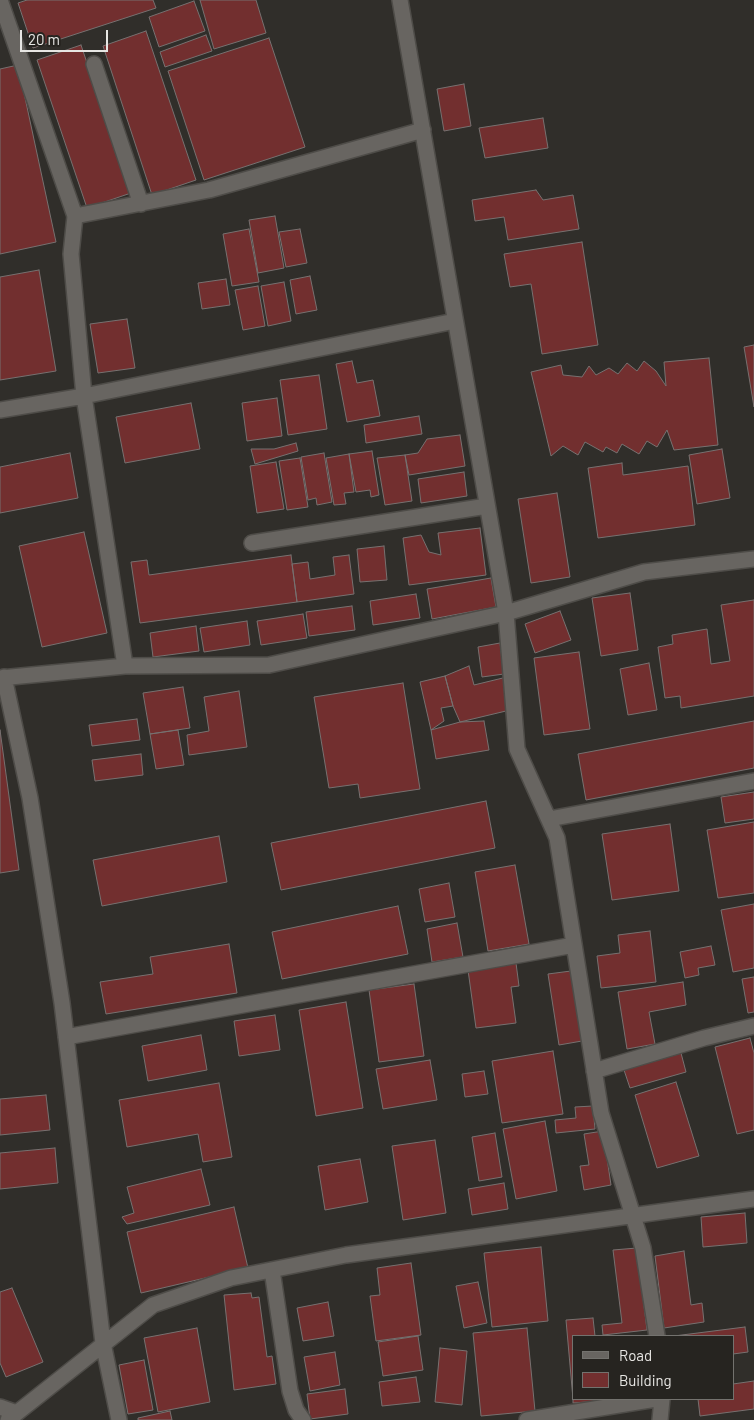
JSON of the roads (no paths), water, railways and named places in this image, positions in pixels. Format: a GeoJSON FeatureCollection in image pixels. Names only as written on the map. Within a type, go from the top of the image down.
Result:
{"type":"FeatureCollection","features":[{"type":"Feature","properties":{"kind":"street"},"geometry":{"type":"LineString","coordinates":[[0,0],[75,216],[71,254],[84,396],[125,666]]}},
{"type":"Feature","properties":{"kind":"street"},"geometry":{"type":"LineString","coordinates":[[400,0],[506,613],[517,749],[556,838],[601,1114],[642,1248],[657,1335]]}},
{"type":"Feature","properties":{"kind":"street"},"geometry":{"type":"LineString","coordinates":[[94,64],[140,204]]}},
{"type":"Feature","properties":{"kind":"street"},"geometry":{"type":"LineString","coordinates":[[75,216],[209,190],[423,130]]}},
{"type":"Feature","properties":{"kind":"street"},"geometry":{"type":"LineString","coordinates":[[0,410],[84,396],[455,321]]}},
{"type":"Feature","properties":{"kind":"street"},"geometry":{"type":"LineString","coordinates":[[252,543],[487,506]]}},
{"type":"Feature","properties":{"kind":"street"},"geometry":{"type":"LineString","coordinates":[[120,1420],[103,1343],[66,1037],[30,798],[2,678],[125,666],[269,665],[506,613],[644,572],[754,559]]}},
{"type":"Feature","properties":{"kind":"street"},"geometry":{"type":"LineString","coordinates":[[549,819],[754,781]]}},
{"type":"Feature","properties":{"kind":"street"},"geometry":{"type":"LineString","coordinates":[[66,1037],[574,945]]}},
{"type":"Feature","properties":{"kind":"street"},"geometry":{"type":"LineString","coordinates":[[594,1071],[704,1038],[754,1026]]}},
{"type":"Feature","properties":{"kind":"street"},"geometry":{"type":"LineString","coordinates":[[0,1407],[12,1416],[152,1305],[232,1278],[346,1255],[754,1199]]}},
{"type":"Feature","properties":{"kind":"street"},"geometry":{"type":"LineString","coordinates":[[272,1270],[290,1391],[296,1410],[303,1420]]}},
{"type":"Feature","properties":{"kind":"street"},"geometry":{"type":"LineString","coordinates":[[527,1420],[650,1400]]}},
{"type":"Feature","properties":{"kind":"street"},"geometry":{"type":"LineString","coordinates":[[660,1420],[662,1400]]}}]}
